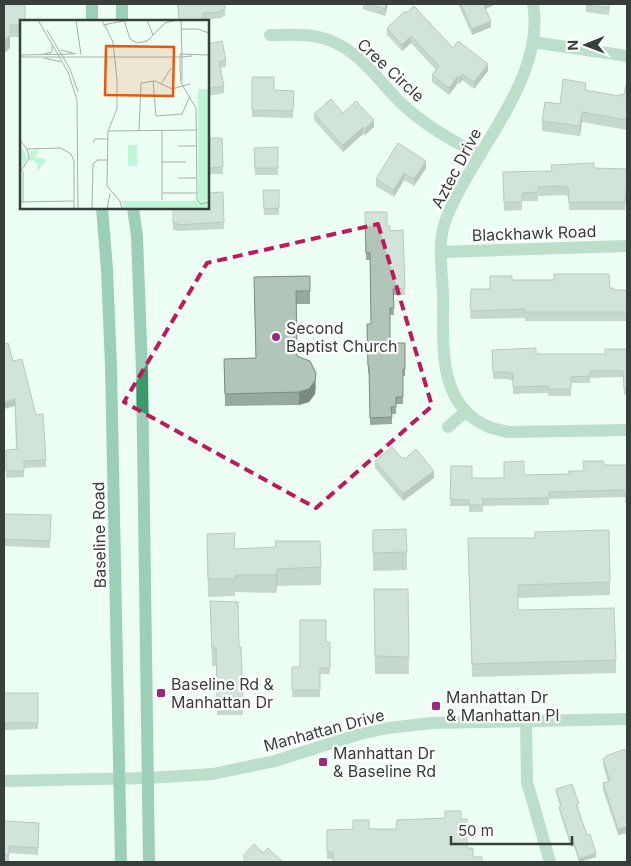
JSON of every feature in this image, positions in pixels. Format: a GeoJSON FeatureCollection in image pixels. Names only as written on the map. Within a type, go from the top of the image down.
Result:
{"type":"FeatureCollection","features":[{"type":"Feature","properties":{"kind":"main road"},"geometry":{"type":"LineString","coordinates":[[92,4],[92,20]]}},
{"type":"Feature","properties":{"kind":"main road"},"geometry":{"type":"LineString","coordinates":[[122,4],[122,20]]}},
{"type":"Feature","properties":{"kind":"main road","name":"Baseline Road"},"geometry":{"type":"LineString","coordinates":[[102,209],[107,269],[111,367],[121,862]]}},
{"type":"Feature","properties":{"kind":"main road"},"geometry":{"type":"LineString","coordinates":[[133,209],[137,236],[142,372],[149,862]]}},
{"type":"Feature","properties":{"kind":"street","name":"Aztec Drive"},"geometry":{"type":"LineString","coordinates":[[533,4],[533,42],[520,85],[452,205],[444,228],[442,252],[445,367],[449,386],[458,403],[470,416],[488,427],[507,432],[627,430]]}},
{"type":"Feature","properties":{"kind":"street","name":"Cree Circle"},"geometry":{"type":"LineString","coordinates":[[270,34],[313,36],[333,41],[356,55],[417,117],[447,139],[480,156]]}},
{"type":"Feature","properties":{"kind":"street"},"geometry":{"type":"LineString","coordinates":[[533,42],[627,56]]}},
{"type":"Feature","properties":{"kind":"street","name":"Blackhawk Road"},"geometry":{"type":"LineString","coordinates":[[442,252],[627,246]]}},
{"type":"Feature","properties":{"kind":"street"},"geometry":{"type":"LineString","coordinates":[[448,427],[466,411]]}},
{"type":"Feature","properties":{"kind":"street","name":"Manhattan Drive"},"geometry":{"type":"LineString","coordinates":[[4,781],[120,779],[213,774],[238,770],[284,758],[360,734],[432,722],[627,719]]}},
{"type":"Feature","properties":{"kind":"street"},"geometry":{"type":"LineString","coordinates":[[526,721],[527,782],[550,862]]}},
{"type":"Feature","properties":{"kind":"highlighted area"},"geometry":{"type":"Polygon","coordinates":[[[378,224],[432,406],[316,508],[124,402],[207,263],[378,224]]]}},
{"type":"Feature","properties":{"kind":"building"},"geometry":{"type":"Polygon","coordinates":[[[4,4],[25,4],[25,20],[20,20],[20,25],[10,25],[10,35],[4,41],[4,4]]]}},
{"type":"Feature","properties":{"kind":"building"},"geometry":{"type":"Polygon","coordinates":[[[178,4],[225,4],[225,9],[222,12],[203,13],[201,20],[179,20],[178,4]]]}},
{"type":"Feature","properties":{"kind":"building"},"geometry":{"type":"Polygon","coordinates":[[[369,4],[386,4],[385,9],[369,4]]]}},
{"type":"Feature","properties":{"kind":"building"},"geometry":{"type":"Polygon","coordinates":[[[461,4],[483,4],[491,21],[472,29],[461,4]]]}},
{"type":"Feature","properties":{"kind":"building"},"geometry":{"type":"Polygon","coordinates":[[[586,4],[610,4],[609,8],[586,4]]]}},
{"type":"Feature","properties":{"kind":"building"},"geometry":{"type":"Polygon","coordinates":[[[414,6],[453,48],[458,41],[488,64],[474,82],[462,74],[460,78],[458,76],[449,88],[432,75],[439,66],[411,36],[402,45],[387,28],[404,12],[407,12],[414,6]]]}},
{"type":"Feature","properties":{"kind":"building"},"geometry":{"type":"Polygon","coordinates":[[[222,41],[226,60],[219,62],[224,86],[209,89],[209,44],[222,41]]]}},
{"type":"Feature","properties":{"kind":"building"},"geometry":{"type":"Polygon","coordinates":[[[252,77],[274,77],[274,90],[294,91],[293,111],[252,110],[252,77]]]}},
{"type":"Feature","properties":{"kind":"building"},"geometry":{"type":"Polygon","coordinates":[[[563,79],[586,83],[585,90],[619,96],[620,94],[624,95],[627,81],[627,120],[582,112],[580,126],[542,121],[545,102],[560,104],[563,79]]]}},
{"type":"Feature","properties":{"kind":"building"},"geometry":{"type":"Polygon","coordinates":[[[331,99],[343,113],[356,101],[374,120],[343,145],[314,114],[331,99]]]}},
{"type":"Feature","properties":{"kind":"building"},"geometry":{"type":"Polygon","coordinates":[[[209,138],[222,138],[223,167],[209,168],[209,138]]]}},
{"type":"Feature","properties":{"kind":"building"},"geometry":{"type":"Polygon","coordinates":[[[398,143],[426,161],[414,179],[404,173],[394,190],[376,179],[398,143]]]}},
{"type":"Feature","properties":{"kind":"building"},"geometry":{"type":"Polygon","coordinates":[[[278,147],[278,168],[255,168],[254,148],[278,147]]]}},
{"type":"Feature","properties":{"kind":"building"},"geometry":{"type":"Polygon","coordinates":[[[594,163],[594,168],[627,169],[625,202],[569,202],[568,188],[566,186],[538,187],[538,192],[522,193],[522,202],[504,202],[503,172],[552,171],[551,165],[594,163]]]}},
{"type":"Feature","properties":{"kind":"building"},"geometry":{"type":"Polygon","coordinates":[[[263,190],[279,190],[279,208],[264,209],[263,190]]]}},
{"type":"Feature","properties":{"kind":"building"},"geometry":{"type":"Polygon","coordinates":[[[223,192],[224,222],[177,225],[177,223],[173,223],[173,209],[209,209],[209,193],[223,192]]]}},
{"type":"Feature","properties":{"kind":"building"},"geometry":{"type":"Polygon","coordinates":[[[365,212],[387,212],[387,226],[390,226],[390,231],[403,230],[405,288],[393,289],[394,308],[390,308],[390,338],[391,343],[405,343],[405,369],[403,369],[403,397],[396,397],[396,407],[391,407],[392,417],[370,418],[367,324],[371,324],[370,253],[366,253],[365,212]]]}},
{"type":"Feature","properties":{"kind":"building"},"geometry":{"type":"Polygon","coordinates":[[[554,274],[609,274],[610,288],[614,288],[614,290],[627,290],[627,312],[525,312],[525,309],[472,311],[470,309],[471,289],[490,289],[490,276],[512,276],[512,280],[554,280],[554,274]]]}},
{"type":"Feature","properties":{"kind":"building","name":"Second Baptist Church"},"geometry":{"type":"Polygon","coordinates":[[[310,276],[310,291],[296,291],[297,356],[310,361],[316,373],[315,381],[309,389],[299,392],[225,394],[224,359],[256,358],[254,277],[310,276]]]}},
{"type":"Feature","properties":{"kind":"building"},"geometry":{"type":"Polygon","coordinates":[[[8,343],[13,361],[22,359],[36,415],[43,414],[46,460],[24,461],[24,471],[6,471],[6,450],[17,449],[15,399],[4,402],[4,344],[8,343]]]}},
{"type":"Feature","properties":{"kind":"building"},"geometry":{"type":"Polygon","coordinates":[[[536,348],[536,354],[605,354],[605,349],[627,349],[627,388],[624,388],[623,371],[590,371],[590,376],[571,377],[571,389],[548,389],[548,386],[513,387],[513,373],[493,372],[492,350],[536,348]]]}},
{"type":"Feature","properties":{"kind":"building"},"geometry":{"type":"Polygon","coordinates":[[[392,447],[405,459],[416,449],[434,471],[403,494],[375,461],[392,447]]]}},
{"type":"Feature","properties":{"kind":"building"},"geometry":{"type":"Polygon","coordinates":[[[524,461],[524,475],[569,474],[569,471],[584,471],[583,461],[604,461],[604,465],[627,465],[627,496],[625,496],[625,490],[549,492],[549,498],[483,499],[483,505],[469,505],[469,500],[450,499],[451,466],[472,466],[472,478],[504,478],[504,462],[524,461]]]}},
{"type":"Feature","properties":{"kind":"building"},"geometry":{"type":"Polygon","coordinates":[[[4,514],[51,515],[50,541],[4,539],[4,514]]]}},
{"type":"Feature","properties":{"kind":"building"},"geometry":{"type":"Polygon","coordinates":[[[406,529],[407,552],[373,553],[373,530],[406,529]]]}},
{"type":"Feature","properties":{"kind":"building"},"geometry":{"type":"Polygon","coordinates":[[[609,530],[610,582],[518,585],[518,610],[614,608],[616,660],[472,664],[468,538],[535,538],[535,532],[609,530]]]}},
{"type":"Feature","properties":{"kind":"building"},"geometry":{"type":"Polygon","coordinates":[[[235,533],[234,549],[276,547],[275,541],[320,541],[321,567],[277,569],[276,575],[235,575],[235,579],[208,579],[207,534],[235,533]]]}},
{"type":"Feature","properties":{"kind":"building"},"geometry":{"type":"Polygon","coordinates":[[[374,589],[408,589],[409,657],[375,656],[374,589]]]}},
{"type":"Feature","properties":{"kind":"building"},"geometry":{"type":"Polygon","coordinates":[[[210,601],[238,602],[243,697],[217,697],[216,648],[212,648],[210,601]]]}},
{"type":"Feature","properties":{"kind":"building"},"geometry":{"type":"Polygon","coordinates":[[[300,620],[326,620],[326,642],[330,642],[330,668],[320,668],[320,690],[292,690],[292,667],[300,667],[300,620]]]}},
{"type":"Feature","properties":{"kind":"building"},"geometry":{"type":"Polygon","coordinates":[[[4,693],[38,693],[38,723],[4,723],[4,693]]]}},
{"type":"Feature","properties":{"kind":"building"},"geometry":{"type":"Polygon","coordinates":[[[625,749],[627,756],[627,833],[625,827],[618,829],[603,783],[610,781],[603,759],[625,749]]]}},
{"type":"Feature","properties":{"kind":"building"},"geometry":{"type":"Polygon","coordinates":[[[572,784],[579,804],[576,804],[587,835],[590,834],[596,853],[579,859],[574,842],[571,843],[559,807],[561,806],[556,789],[572,784]]]}},
{"type":"Feature","properties":{"kind":"building"},"geometry":{"type":"Polygon","coordinates":[[[445,811],[461,811],[461,819],[467,819],[467,848],[473,848],[473,857],[482,857],[482,862],[333,862],[333,852],[327,852],[327,830],[353,829],[353,820],[369,820],[369,829],[396,829],[397,820],[445,818],[445,811]]]}},
{"type":"Feature","properties":{"kind":"building"},"geometry":{"type":"Polygon","coordinates":[[[4,821],[39,823],[38,848],[9,846],[9,855],[4,855],[4,821]]]}},
{"type":"Feature","properties":{"kind":"building"},"geometry":{"type":"Polygon","coordinates":[[[254,844],[263,853],[268,848],[283,862],[242,862],[245,859],[243,856],[254,844]]]}},
{"type":"Feature","properties":{"kind":"place","name":"Second Baptist Church"},"geometry":{"type":"Point","coordinates":[276,337]}},
{"type":"Feature","properties":{"kind":"place","name":"Baseline Rd & Manhattan Dr"},"geometry":{"type":"Point","coordinates":[161,693]}},
{"type":"Feature","properties":{"kind":"place","name":"Manhattan Dr & Manhattan Pl"},"geometry":{"type":"Point","coordinates":[436,706]}},
{"type":"Feature","properties":{"kind":"place","name":"Manhattan Dr & Baseline Rd"},"geometry":{"type":"Point","coordinates":[323,762]}}]}
